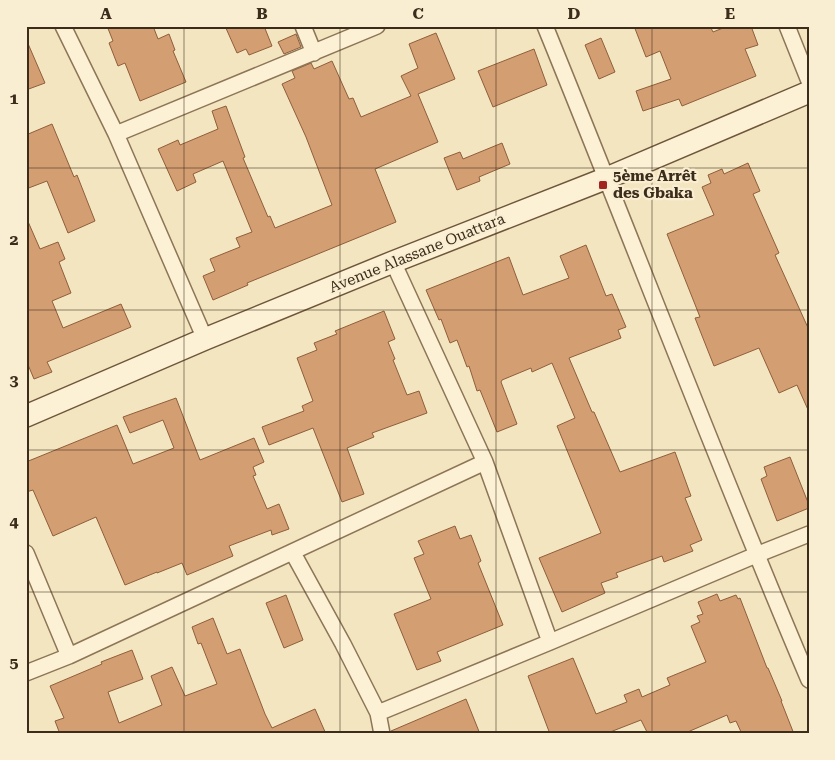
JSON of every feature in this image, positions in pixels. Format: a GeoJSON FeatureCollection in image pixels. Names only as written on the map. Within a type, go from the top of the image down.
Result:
{"type":"FeatureCollection","features":[{"type":"Feature","properties":{"kind":"street"},"geometry":{"type":"LineString","coordinates":[[63,26],[116,134],[205,339]]}},
{"type":"Feature","properties":{"kind":"street"},"geometry":{"type":"LineString","coordinates":[[303,26],[314,53]]}},
{"type":"Feature","properties":{"kind":"street"},"geometry":{"type":"LineString","coordinates":[[116,134],[377,26]]}},
{"type":"Feature","properties":{"kind":"street"},"geometry":{"type":"LineString","coordinates":[[545,26],[756,555],[809,680]]}},
{"type":"Feature","properties":{"kind":"street"},"geometry":{"type":"LineString","coordinates":[[787,26],[809,81]]}},
{"type":"Feature","properties":{"kind":"street","name":"Avenue Alassane Ouattara"},"geometry":{"type":"LineString","coordinates":[[26,416],[205,339],[393,262],[607,178],[809,92]]}},
{"type":"Feature","properties":{"kind":"street"},"geometry":{"type":"LineString","coordinates":[[393,262],[485,462],[550,642]]}},
{"type":"Feature","properties":{"kind":"street"},"geometry":{"type":"LineString","coordinates":[[26,673],[69,656],[485,462]]}},
{"type":"Feature","properties":{"kind":"street"},"geometry":{"type":"LineString","coordinates":[[378,713],[809,534]]}},
{"type":"Feature","properties":{"kind":"street"},"geometry":{"type":"LineString","coordinates":[[293,553],[378,713],[382,734]]}},
{"type":"Feature","properties":{"kind":"street"},"geometry":{"type":"LineString","coordinates":[[26,554],[69,656]]}},
{"type":"Feature","properties":{"kind":"building"},"geometry":{"type":"Polygon","coordinates":[[[107,26],[153,26],[158,39],[169,34],[175,50],[173,51],[186,82],[140,101],[125,63],[118,66],[109,43],[113,41],[107,26]]]}},
{"type":"Feature","properties":{"kind":"building"},"geometry":{"type":"Polygon","coordinates":[[[225,26],[264,26],[272,46],[249,55],[246,49],[237,53],[225,26]]]}},
{"type":"Feature","properties":{"kind":"building"},"geometry":{"type":"Polygon","coordinates":[[[634,26],[710,26],[713,32],[728,26],[751,26],[758,45],[745,49],[756,76],[682,106],[679,99],[643,111],[636,91],[671,79],[660,51],[646,57],[634,26]]]}},
{"type":"Feature","properties":{"kind":"building"},"geometry":{"type":"Polygon","coordinates":[[[436,33],[455,79],[418,94],[438,142],[375,169],[396,222],[247,283],[248,285],[213,300],[203,276],[215,271],[210,259],[240,247],[236,238],[252,232],[223,161],[193,174],[196,182],[177,191],[158,149],[178,140],[180,145],[218,129],[212,111],[226,106],[245,157],[243,158],[268,217],[270,216],[275,228],[332,205],[306,137],[282,84],[295,78],[292,71],[311,63],[314,69],[332,61],[349,99],[353,98],[361,117],[411,96],[401,76],[418,68],[409,44],[436,33]]]}},
{"type":"Feature","properties":{"kind":"building"},"geometry":{"type":"Polygon","coordinates":[[[296,34],[301,47],[284,54],[278,42],[296,34]]]}},
{"type":"Feature","properties":{"kind":"building"},"geometry":{"type":"Polygon","coordinates":[[[601,38],[615,72],[599,79],[585,45],[601,38]]]}},
{"type":"Feature","properties":{"kind":"building"},"geometry":{"type":"Polygon","coordinates":[[[26,39],[45,83],[26,90],[26,39]]]}},
{"type":"Feature","properties":{"kind":"building"},"geometry":{"type":"Polygon","coordinates":[[[534,49],[547,85],[493,107],[478,71],[534,49]]]}},
{"type":"Feature","properties":{"kind":"building"},"geometry":{"type":"Polygon","coordinates":[[[52,124],[74,177],[77,175],[95,221],[68,233],[47,181],[26,189],[26,135],[52,124]]]}},
{"type":"Feature","properties":{"kind":"building"},"geometry":{"type":"Polygon","coordinates":[[[502,143],[510,164],[479,177],[480,181],[457,190],[444,158],[460,152],[463,159],[502,143]]]}},
{"type":"Feature","properties":{"kind":"building"},"geometry":{"type":"Polygon","coordinates":[[[748,163],[760,191],[753,194],[779,253],[775,255],[809,330],[809,412],[797,385],[779,393],[759,348],[714,366],[695,318],[700,317],[667,234],[714,215],[702,187],[711,183],[708,175],[722,169],[724,174],[748,163]]]}},
{"type":"Feature","properties":{"kind":"building"},"geometry":{"type":"Polygon","coordinates":[[[26,217],[40,249],[58,242],[65,259],[59,262],[71,293],[52,301],[63,328],[121,304],[131,327],[47,362],[52,372],[34,379],[26,360],[26,217]]]}},
{"type":"Feature","properties":{"kind":"building"},"geometry":{"type":"Polygon","coordinates":[[[586,245],[606,296],[612,294],[626,327],[618,330],[621,338],[569,358],[620,472],[675,452],[691,496],[685,498],[702,540],[690,545],[693,551],[664,562],[662,556],[616,573],[618,577],[601,583],[605,593],[562,612],[539,558],[601,533],[557,426],[575,418],[552,363],[532,372],[531,368],[502,380],[501,382],[517,424],[497,432],[480,390],[477,391],[469,366],[467,367],[457,340],[450,343],[441,319],[439,320],[426,290],[509,257],[523,295],[569,278],[560,256],[586,245]]]}},
{"type":"Feature","properties":{"kind":"building"},"geometry":{"type":"Polygon","coordinates":[[[384,311],[395,339],[388,342],[407,395],[419,391],[427,413],[372,433],[374,437],[347,448],[364,494],[342,502],[313,428],[269,445],[262,427],[304,411],[302,406],[313,401],[297,358],[317,350],[314,343],[337,334],[335,331],[384,311]]]}},
{"type":"Feature","properties":{"kind":"building"},"geometry":{"type":"Polygon","coordinates":[[[176,398],[200,460],[254,438],[264,462],[253,467],[256,475],[253,476],[267,509],[279,504],[289,529],[272,535],[271,530],[229,546],[233,556],[187,575],[182,563],[125,585],[96,517],[53,536],[33,490],[26,492],[26,462],[117,425],[133,464],[174,448],[163,420],[130,433],[123,417],[176,398]]]}},
{"type":"Feature","properties":{"kind":"building"},"geometry":{"type":"Polygon","coordinates":[[[790,457],[809,508],[777,521],[761,479],[767,476],[764,467],[790,457]]]}},
{"type":"Feature","properties":{"kind":"building"},"geometry":{"type":"Polygon","coordinates":[[[455,526],[460,539],[471,535],[481,561],[478,563],[503,625],[437,652],[441,661],[417,670],[394,614],[431,599],[414,558],[424,554],[418,541],[455,526]]]}},
{"type":"Feature","properties":{"kind":"building"},"geometry":{"type":"Polygon","coordinates":[[[717,594],[720,601],[736,595],[738,599],[740,598],[794,734],[742,734],[736,721],[730,723],[727,715],[683,734],[648,734],[641,720],[605,734],[550,734],[528,676],[573,658],[596,714],[627,702],[624,695],[639,689],[642,697],[670,685],[667,678],[706,662],[691,626],[700,622],[697,616],[703,614],[698,602],[717,594]]]}},
{"type":"Feature","properties":{"kind":"building"},"geometry":{"type":"Polygon","coordinates":[[[286,595],[303,640],[284,648],[266,603],[286,595]]]}},
{"type":"Feature","properties":{"kind":"building"},"geometry":{"type":"Polygon","coordinates":[[[213,618],[227,654],[240,649],[272,728],[315,709],[326,734],[60,734],[55,721],[64,718],[50,686],[132,650],[143,679],[108,692],[119,723],[162,705],[151,676],[172,667],[185,696],[217,684],[201,643],[198,644],[192,627],[213,618]]]}},
{"type":"Feature","properties":{"kind":"building"},"geometry":{"type":"Polygon","coordinates":[[[466,699],[480,734],[391,734],[391,731],[466,699]]]}},
{"type":"Feature","properties":{"kind":"place","name":"5ème Arrêt des Gbaka"},"geometry":{"type":"Point","coordinates":[603,185]}}]}
